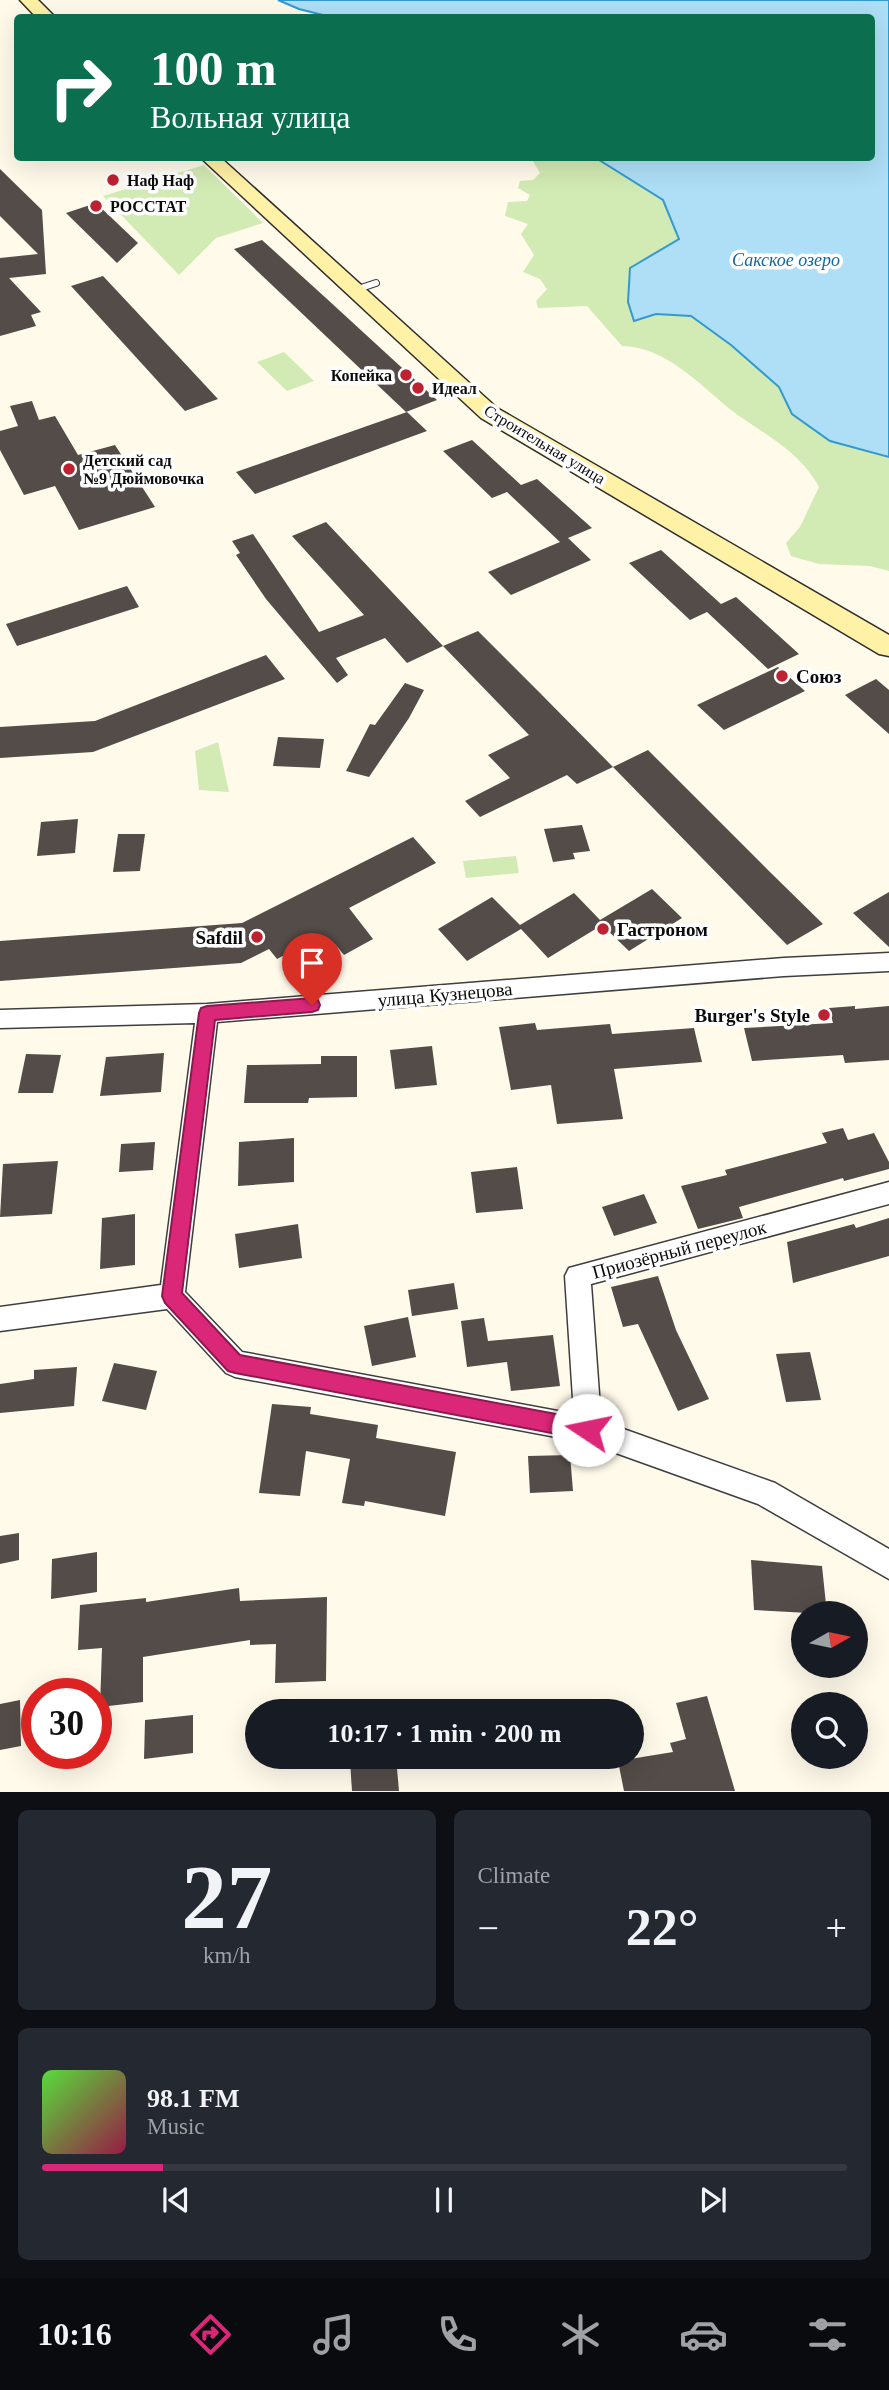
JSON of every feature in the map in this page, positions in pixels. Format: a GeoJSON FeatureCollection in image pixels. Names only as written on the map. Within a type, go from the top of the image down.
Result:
{"type":"FeatureCollection","features":[{"type":"Feature","properties":{"kind":"street"},"geometry":{"type":"LineString","coordinates":[[28,0],[44,14]]}},
{"type":"Feature","properties":{"kind":"street","name":"Строительная улица"},"geometry":{"type":"LineString","coordinates":[[214,161],[365,286],[489,413],[889,647]]}},
{"type":"Feature","properties":{"kind":"street","name":"улица Кузнецова"},"geometry":{"type":"LineString","coordinates":[[0,1019],[207,1013],[784,967],[889,962]]}},
{"type":"Feature","properties":{"kind":"street"},"geometry":{"type":"LineString","coordinates":[[207,1013],[172,1296],[235,1364],[588,1430],[765,1493],[889,1565]]}},
{"type":"Feature","properties":{"kind":"street","name":"Приозёрный переулок"},"geometry":{"type":"LineString","coordinates":[[588,1430],[578,1276],[889,1194]]}},
{"type":"Feature","properties":{"kind":"street"},"geometry":{"type":"LineString","coordinates":[[0,1319],[172,1296]]}},
{"type":"Feature","properties":{"kind":"green space"},"geometry":{"type":"Polygon","coordinates":[[[533,161],[601,161],[663,200],[679,239],[630,268],[634,321],[656,314],[690,316],[731,345],[779,387],[792,414],[830,441],[889,457],[889,571],[870,566],[819,564],[791,556],[786,543],[800,527],[819,487],[791,453],[667,360],[638,348],[622,346],[587,306],[538,308],[536,301],[547,289],[540,279],[523,272],[534,255],[521,234],[528,224],[505,216],[508,202],[527,201],[530,195],[518,188],[520,181],[533,180],[540,173],[533,161]]]}},
{"type":"Feature","properties":{"kind":"green space"},"geometry":{"type":"Polygon","coordinates":[[[204,165],[263,223],[216,238],[179,275],[103,196],[204,165]]]}},
{"type":"Feature","properties":{"kind":"green space"},"geometry":{"type":"Polygon","coordinates":[[[284,352],[314,381],[287,391],[257,362],[284,352]]]}},
{"type":"Feature","properties":{"kind":"green space"},"geometry":{"type":"Polygon","coordinates":[[[218,742],[229,792],[199,790],[195,751],[218,742]]]}},
{"type":"Feature","properties":{"kind":"green space"},"geometry":{"type":"Polygon","coordinates":[[[516,856],[519,873],[466,878],[463,861],[516,856]]]}},
{"type":"Feature","properties":{"kind":"water","name":"Сакское озеро"},"geometry":{"type":"Polygon","coordinates":[[[278,0],[889,0],[889,457],[830,441],[792,414],[779,387],[731,345],[691,316],[656,314],[634,321],[628,302],[630,268],[679,239],[663,200],[601,161],[875,161],[875,14],[319,14],[278,0]]]}},
{"type":"Feature","properties":{"kind":"building"},"geometry":{"type":"Polygon","coordinates":[[[0,169],[42,210],[46,274],[9,278],[41,312],[31,315],[36,326],[0,336],[0,258],[38,254],[0,216],[0,169]]]}},
{"type":"Feature","properties":{"kind":"building"},"geometry":{"type":"Polygon","coordinates":[[[96,203],[138,243],[117,263],[66,213],[96,203]]]}},
{"type":"Feature","properties":{"kind":"building"},"geometry":{"type":"Polygon","coordinates":[[[262,240],[437,400],[406,412],[234,249],[262,240]]]}},
{"type":"Feature","properties":{"kind":"building"},"geometry":{"type":"Polygon","coordinates":[[[103,276],[218,399],[185,411],[71,286],[103,276]]]}},
{"type":"Feature","properties":{"kind":"building","name":"Детский сад №9 Дюймовочка"},"geometry":{"type":"Polygon","coordinates":[[[32,401],[39,420],[55,416],[78,455],[115,445],[155,507],[79,530],[55,486],[24,495],[0,450],[0,431],[18,426],[10,406],[32,401]]]}},
{"type":"Feature","properties":{"kind":"building"},"geometry":{"type":"Polygon","coordinates":[[[407,412],[427,431],[255,494],[236,472],[407,412]]]}},
{"type":"Feature","properties":{"kind":"building"},"geometry":{"type":"Polygon","coordinates":[[[472,440],[521,485],[537,479],[592,528],[568,538],[591,560],[511,595],[488,572],[560,542],[507,492],[492,498],[443,451],[472,440]]]}},
{"type":"Feature","properties":{"kind":"building"},"geometry":{"type":"Polygon","coordinates":[[[326,522],[443,646],[407,663],[385,638],[336,658],[348,675],[337,683],[266,599],[236,555],[240,553],[232,541],[253,534],[319,632],[364,615],[292,536],[326,522]]]}},
{"type":"Feature","properties":{"kind":"building"},"geometry":{"type":"Polygon","coordinates":[[[661,550],[721,604],[736,597],[799,654],[768,669],[707,612],[690,620],[629,563],[661,550]]]}},
{"type":"Feature","properties":{"kind":"building"},"geometry":{"type":"Polygon","coordinates":[[[127,586],[139,607],[17,646],[6,624],[127,586]]]}},
{"type":"Feature","properties":{"kind":"building"},"geometry":{"type":"Polygon","coordinates":[[[478,631],[613,767],[577,784],[567,775],[480,817],[465,801],[510,778],[488,755],[529,735],[443,646],[478,631]]]}},
{"type":"Feature","properties":{"kind":"building"},"geometry":{"type":"Polygon","coordinates":[[[266,655],[285,679],[93,752],[0,758],[0,727],[95,721],[266,655]]]}},
{"type":"Feature","properties":{"kind":"building"},"geometry":{"type":"Polygon","coordinates":[[[778,667],[805,691],[724,730],[697,705],[778,667]]]}},
{"type":"Feature","properties":{"kind":"building"},"geometry":{"type":"Polygon","coordinates":[[[876,679],[889,690],[889,734],[845,695],[876,679]]]}},
{"type":"Feature","properties":{"kind":"building"},"geometry":{"type":"Polygon","coordinates":[[[405,683],[424,690],[409,718],[369,777],[346,771],[370,724],[375,725],[405,683]]]}},
{"type":"Feature","properties":{"kind":"building"},"geometry":{"type":"Polygon","coordinates":[[[278,737],[324,739],[320,768],[273,766],[278,737]]]}},
{"type":"Feature","properties":{"kind":"building"},"geometry":{"type":"Polygon","coordinates":[[[648,750],[823,924],[787,945],[613,767],[648,750]]]}},
{"type":"Feature","properties":{"kind":"building"},"geometry":{"type":"Polygon","coordinates":[[[78,819],[75,853],[37,856],[41,822],[78,819]]]}},
{"type":"Feature","properties":{"kind":"building"},"geometry":{"type":"Polygon","coordinates":[[[582,825],[590,851],[573,853],[575,859],[553,862],[544,829],[582,825]]]}},
{"type":"Feature","properties":{"kind":"building"},"geometry":{"type":"Polygon","coordinates":[[[118,834],[145,834],[140,871],[113,872],[118,834]]]}},
{"type":"Feature","properties":{"kind":"building"},"geometry":{"type":"Polygon","coordinates":[[[413,837],[436,863],[349,908],[373,939],[344,955],[335,944],[306,959],[298,948],[277,959],[269,949],[241,963],[0,981],[0,941],[242,923],[413,837]]]}},
{"type":"Feature","properties":{"kind":"building"},"geometry":{"type":"Polygon","coordinates":[[[652,889],[682,918],[629,951],[602,925],[548,958],[521,929],[467,961],[438,929],[492,897],[520,925],[574,893],[600,920],[652,889]]]}},
{"type":"Feature","properties":{"kind":"building"},"geometry":{"type":"Polygon","coordinates":[[[889,892],[889,947],[853,913],[889,892]]]}},
{"type":"Feature","properties":{"kind":"building"},"geometry":{"type":"Polygon","coordinates":[[[855,1006],[855,1009],[889,1006],[889,1060],[845,1063],[843,1055],[752,1061],[744,1028],[833,1023],[829,1008],[855,1006]]]}},
{"type":"Feature","properties":{"kind":"building"},"geometry":{"type":"Polygon","coordinates":[[[535,1023],[537,1030],[610,1024],[612,1034],[694,1028],[702,1062],[614,1069],[623,1119],[557,1124],[551,1085],[511,1090],[499,1027],[535,1023]]]}},
{"type":"Feature","properties":{"kind":"building"},"geometry":{"type":"Polygon","coordinates":[[[432,1046],[437,1085],[395,1089],[390,1050],[432,1046]]]}},
{"type":"Feature","properties":{"kind":"building"},"geometry":{"type":"Polygon","coordinates":[[[164,1053],[161,1092],[100,1096],[106,1057],[164,1053]]]}},
{"type":"Feature","properties":{"kind":"building"},"geometry":{"type":"Polygon","coordinates":[[[26,1054],[61,1055],[53,1093],[18,1093],[26,1054]]]}},
{"type":"Feature","properties":{"kind":"building"},"geometry":{"type":"Polygon","coordinates":[[[321,1056],[357,1056],[357,1097],[309,1098],[308,1103],[244,1103],[247,1065],[321,1064],[321,1056]]]}},
{"type":"Feature","properties":{"kind":"building"},"geometry":{"type":"Polygon","coordinates":[[[843,1128],[848,1140],[874,1133],[889,1162],[889,1169],[844,1181],[843,1178],[739,1207],[743,1218],[698,1229],[681,1186],[727,1175],[725,1170],[827,1143],[822,1133],[843,1128]]]}},
{"type":"Feature","properties":{"kind":"building"},"geometry":{"type":"Polygon","coordinates":[[[294,1138],[294,1182],[238,1186],[239,1142],[294,1138]]]}},
{"type":"Feature","properties":{"kind":"building"},"geometry":{"type":"Polygon","coordinates":[[[155,1142],[153,1170],[119,1172],[121,1144],[155,1142]]]}},
{"type":"Feature","properties":{"kind":"building"},"geometry":{"type":"Polygon","coordinates":[[[58,1161],[52,1214],[0,1217],[3,1164],[58,1161]]]}},
{"type":"Feature","properties":{"kind":"building"},"geometry":{"type":"Polygon","coordinates":[[[517,1167],[523,1209],[476,1213],[471,1172],[517,1167]]]}},
{"type":"Feature","properties":{"kind":"building"},"geometry":{"type":"Polygon","coordinates":[[[644,1194],[657,1223],[614,1236],[602,1207],[644,1194]]]}},
{"type":"Feature","properties":{"kind":"building"},"geometry":{"type":"Polygon","coordinates":[[[135,1214],[135,1265],[100,1269],[102,1218],[135,1214]]]}},
{"type":"Feature","properties":{"kind":"building"},"geometry":{"type":"Polygon","coordinates":[[[889,1218],[889,1256],[793,1283],[787,1242],[854,1224],[856,1228],[889,1218]]]}},
{"type":"Feature","properties":{"kind":"building"},"geometry":{"type":"Polygon","coordinates":[[[298,1224],[302,1258],[239,1268],[235,1234],[298,1224]]]}},
{"type":"Feature","properties":{"kind":"building"},"geometry":{"type":"Polygon","coordinates":[[[658,1276],[676,1330],[709,1399],[678,1411],[638,1324],[623,1327],[611,1287],[658,1276]]]}},
{"type":"Feature","properties":{"kind":"building"},"geometry":{"type":"Polygon","coordinates":[[[454,1283],[458,1309],[412,1316],[408,1290],[454,1283]]]}},
{"type":"Feature","properties":{"kind":"building"},"geometry":{"type":"Polygon","coordinates":[[[408,1317],[416,1357],[372,1366],[364,1326],[408,1317]]]}},
{"type":"Feature","properties":{"kind":"building"},"geometry":{"type":"Polygon","coordinates":[[[484,1318],[488,1341],[553,1335],[560,1386],[511,1391],[507,1362],[467,1367],[461,1321],[484,1318]]]}},
{"type":"Feature","properties":{"kind":"building"},"geometry":{"type":"Polygon","coordinates":[[[810,1352],[821,1400],[786,1402],[776,1354],[810,1352]]]}},
{"type":"Feature","properties":{"kind":"building"},"geometry":{"type":"Polygon","coordinates":[[[114,1363],[157,1371],[146,1410],[102,1401],[114,1363]]]}},
{"type":"Feature","properties":{"kind":"building"},"geometry":{"type":"Polygon","coordinates":[[[77,1367],[74,1406],[0,1413],[0,1384],[34,1379],[34,1370],[77,1367]]]}},
{"type":"Feature","properties":{"kind":"building"},"geometry":{"type":"Polygon","coordinates":[[[272,1404],[311,1407],[310,1414],[378,1425],[376,1438],[456,1452],[445,1516],[365,1501],[364,1506],[342,1503],[350,1459],[306,1451],[300,1496],[259,1493],[272,1404]]]}},
{"type":"Feature","properties":{"kind":"building"},"geometry":{"type":"Polygon","coordinates":[[[570,1455],[573,1491],[530,1493],[528,1456],[570,1455]]]}},
{"type":"Feature","properties":{"kind":"building"},"geometry":{"type":"Polygon","coordinates":[[[19,1533],[19,1560],[0,1564],[0,1536],[19,1533]]]}},
{"type":"Feature","properties":{"kind":"building"},"geometry":{"type":"Polygon","coordinates":[[[97,1552],[97,1592],[51,1599],[52,1559],[97,1552]]]}},
{"type":"Feature","properties":{"kind":"building"},"geometry":{"type":"Polygon","coordinates":[[[751,1560],[822,1566],[826,1601],[791,1601],[791,1612],[754,1610],[751,1560]]]}},
{"type":"Feature","properties":{"kind":"building"},"geometry":{"type":"Polygon","coordinates":[[[239,1588],[240,1601],[327,1597],[326,1681],[275,1683],[276,1644],[250,1645],[250,1640],[143,1657],[143,1702],[112,1706],[112,1678],[101,1678],[102,1648],[78,1650],[80,1605],[146,1598],[146,1602],[239,1588]]]}},
{"type":"Feature","properties":{"kind":"building"},"geometry":{"type":"Polygon","coordinates":[[[707,1696],[735,1791],[624,1791],[620,1769],[644,1769],[644,1757],[673,1752],[670,1743],[686,1739],[676,1703],[707,1696]]]}},
{"type":"Feature","properties":{"kind":"building"},"geometry":{"type":"Polygon","coordinates":[[[20,1700],[21,1746],[0,1750],[0,1704],[20,1700]]]}},
{"type":"Feature","properties":{"kind":"building"},"geometry":{"type":"Polygon","coordinates":[[[193,1715],[193,1753],[144,1759],[145,1720],[193,1715]]]}},
{"type":"Feature","properties":{"kind":"building"},"geometry":{"type":"Polygon","coordinates":[[[351,1769],[397,1769],[399,1791],[352,1791],[351,1769]]]}},
{"type":"Feature","properties":{"kind":"place","name":"Наф Наф"},"geometry":{"type":"Point","coordinates":[113,180]}},
{"type":"Feature","properties":{"kind":"place","name":"РОССТАТ"},"geometry":{"type":"Point","coordinates":[96,206]}},
{"type":"Feature","properties":{"kind":"place","name":"Копейка"},"geometry":{"type":"Point","coordinates":[406,375]}},
{"type":"Feature","properties":{"kind":"place","name":"Идеал"},"geometry":{"type":"Point","coordinates":[418,388]}},
{"type":"Feature","properties":{"kind":"place","name":"Детский сад №9 Дюймовочка"},"geometry":{"type":"Point","coordinates":[69,469]}},
{"type":"Feature","properties":{"kind":"place","name":"Союз"},"geometry":{"type":"Point","coordinates":[782,676]}},
{"type":"Feature","properties":{"kind":"place","name":"Гастроном"},"geometry":{"type":"Point","coordinates":[603,929]}},
{"type":"Feature","properties":{"kind":"place","name":"Safdil"},"geometry":{"type":"Point","coordinates":[257,937]}},
{"type":"Feature","properties":{"kind":"place","name":"Burger's Style"},"geometry":{"type":"Point","coordinates":[824,1015]}},
{"type":"Feature","properties":{"kind":"route"},"geometry":{"type":"LineString","coordinates":[[312,1005],[207,1013],[172,1296],[235,1364],[588,1430]]}}]}
